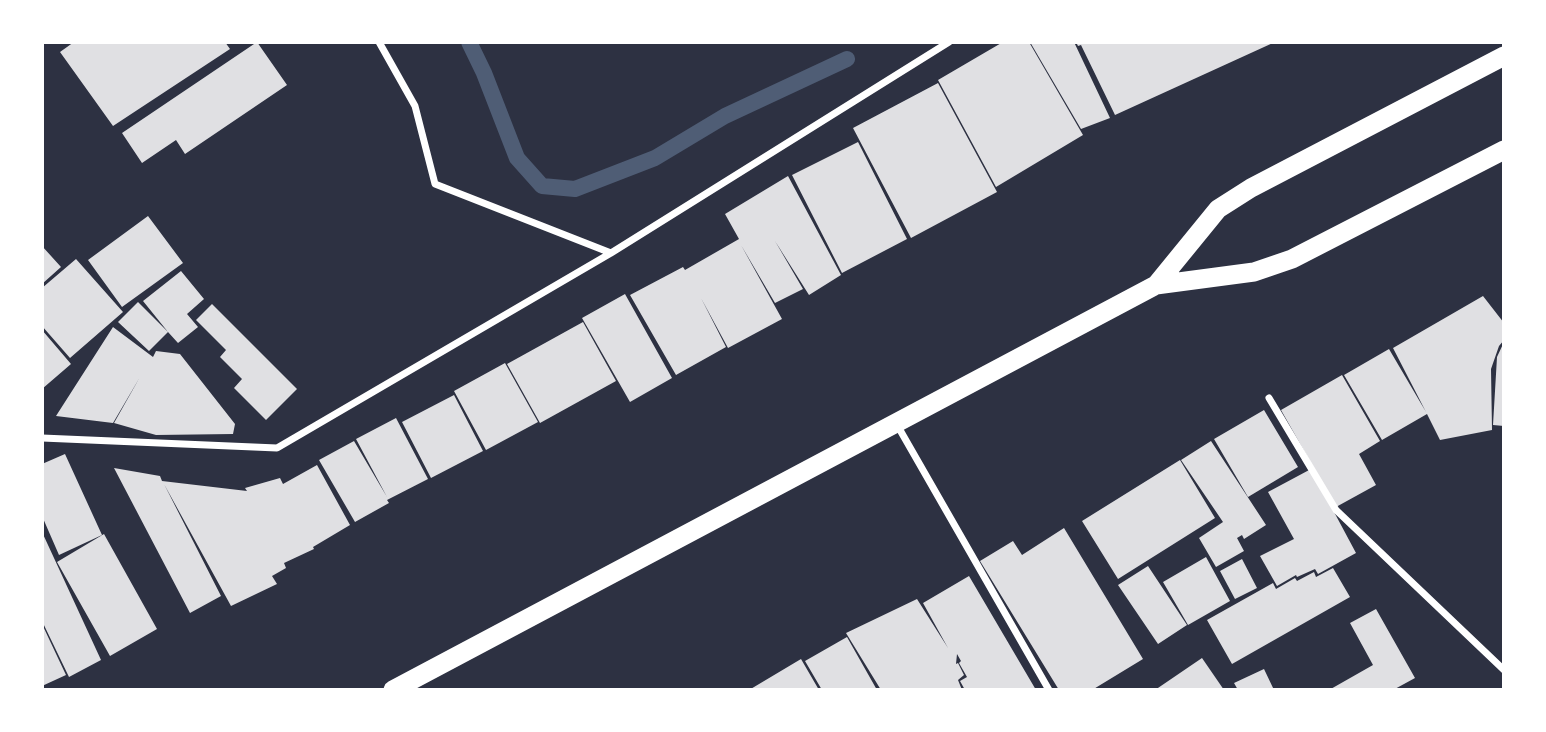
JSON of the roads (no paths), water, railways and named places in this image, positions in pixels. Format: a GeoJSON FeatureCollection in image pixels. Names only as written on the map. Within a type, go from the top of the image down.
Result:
{"type":"FeatureCollection","features":[{"type":"Feature","properties":{"kind":"highway"},"geometry":{"type":"LineString","coordinates":[[1156,285],[1218,209],[1251,187],[1504,56]]}},
{"type":"Feature","properties":{"kind":"highway"},"geometry":{"type":"LineString","coordinates":[[393,690],[1156,285],[1254,272],[1292,259],[1504,150]]}},
{"type":"Feature","properties":{"kind":"street"},"geometry":{"type":"LineString","coordinates":[[379,42],[415,106],[435,184],[611,253]]}},
{"type":"Feature","properties":{"kind":"street"},"geometry":{"type":"LineString","coordinates":[[42,438],[277,448],[611,253],[949,42]]}},
{"type":"Feature","properties":{"kind":"street"},"geometry":{"type":"LineString","coordinates":[[1269,398],[1336,510],[1504,670]]}},
{"type":"Feature","properties":{"kind":"street"},"geometry":{"type":"LineString","coordinates":[[895,422],[1049,690]]}},
{"type":"Feature","properties":{"kind":"waterway"},"geometry":{"type":"LineString","coordinates":[[469,42],[517,158],[542,186],[575,189],[655,158],[725,116],[847,59]]}}]}
